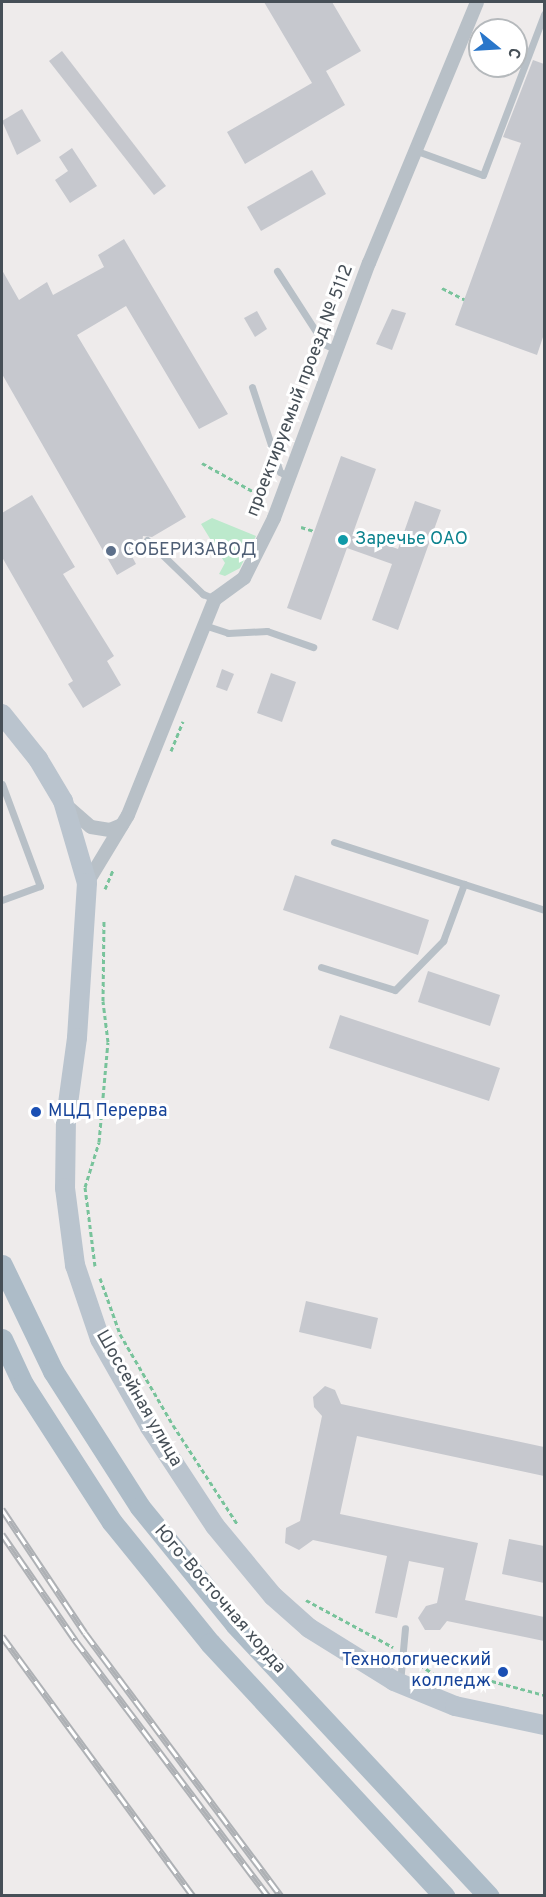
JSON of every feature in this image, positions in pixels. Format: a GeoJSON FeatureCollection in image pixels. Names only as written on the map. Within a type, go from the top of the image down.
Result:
{"type":"FeatureCollection","features":[{"type":"Feature","properties":{"kind":"main road","name":"Шоссейная улица"},"geometry":{"type":"LineString","coordinates":[[2,714],[38,759],[63,801],[95,887],[66,1118],[65,1188],[75,1265],[100,1339],[150,1427],[215,1526],[273,1596],[309,1628],[400,1683],[455,1706],[544,1725]]}},
{"type":"Feature","properties":{"kind":"main road","name":"Юго-Восточная хорда"},"geometry":{"type":"LineString","coordinates":[[2,1265],[53,1371],[140,1507],[235,1624],[489,1896]]}},
{"type":"Feature","properties":{"kind":"main road","name":"Юго-Восточная хорда"},"geometry":{"type":"LineString","coordinates":[[2,1339],[23,1384],[112,1522],[210,1644],[444,1896]]}},
{"type":"Feature","properties":{"kind":"street","name":"проектируемый проезд № 5112"},"geometry":{"type":"LineString","coordinates":[[215,599],[244,578],[289,477],[337,350],[477,2]]}},
{"type":"Feature","properties":{"kind":"street"},"geometry":{"type":"LineString","coordinates":[[95,887],[142,781],[215,599]]}},
{"type":"Feature","properties":{"kind":"street"},"geometry":{"type":"LineString","coordinates":[[63,801],[77,819],[90,827],[110,830],[122,825]]}},
{"type":"Feature","properties":{"kind":"lane"},"geometry":{"type":"LineString","coordinates":[[417,151],[483,175],[544,14]]}},
{"type":"Feature","properties":{"kind":"lane"},"geometry":{"type":"LineString","coordinates":[[277,271],[324,344],[337,350]]}},
{"type":"Feature","properties":{"kind":"lane"},"geometry":{"type":"LineString","coordinates":[[252,387],[280,472],[289,477]]}},
{"type":"Feature","properties":{"kind":"lane"},"geometry":{"type":"LineString","coordinates":[[147,540],[202,594],[215,599]]}},
{"type":"Feature","properties":{"kind":"lane"},"geometry":{"type":"LineString","coordinates":[[204,624],[228,633],[267,632],[313,647]]}},
{"type":"Feature","properties":{"kind":"lane"},"geometry":{"type":"LineString","coordinates":[[2,784],[40,886],[2,900]]}},
{"type":"Feature","properties":{"kind":"lane"},"geometry":{"type":"LineString","coordinates":[[334,842],[544,910]]}},
{"type":"Feature","properties":{"kind":"lane"},"geometry":{"type":"LineString","coordinates":[[321,968],[395,990],[443,941],[464,884]]}},
{"type":"Feature","properties":{"kind":"lane"},"geometry":{"type":"LineString","coordinates":[[400,1683],[405,1628]]}},
{"type":"Feature","properties":{"kind":"path"},"geometry":{"type":"LineString","coordinates":[[441,288],[464,299]]}},
{"type":"Feature","properties":{"kind":"path"},"geometry":{"type":"LineString","coordinates":[[202,463],[268,500]]}},
{"type":"Feature","properties":{"kind":"path"},"geometry":{"type":"LineString","coordinates":[[301,527],[314,531]]}},
{"type":"Feature","properties":{"kind":"path"},"geometry":{"type":"LineString","coordinates":[[165,762],[175,743]]}},
{"type":"Feature","properties":{"kind":"path"},"geometry":{"type":"LineString","coordinates":[[95,887],[118,860]]}},
{"type":"Feature","properties":{"kind":"path"},"geometry":{"type":"LineString","coordinates":[[104,913],[103,1002],[108,1042],[99,1142],[85,1187],[95,1266],[120,1334],[173,1425],[240,1527]]}},
{"type":"Feature","properties":{"kind":"path"},"geometry":{"type":"LineString","coordinates":[[303,1598],[403,1653],[437,1677],[477,1677],[544,1695]]}},
{"type":"Feature","properties":{"kind":"green space"},"geometry":{"type":"Polygon","coordinates":[[[212,518],[256,536],[240,568],[225,576],[219,574],[225,563],[201,524],[212,518]]]}},
{"type":"Feature","properties":{"kind":"building"},"geometry":{"type":"Polygon","coordinates":[[[264,2],[332,2],[361,51],[326,71],[345,105],[245,164],[227,132],[312,83],[264,2]]]}},
{"type":"Feature","properties":{"kind":"building"},"geometry":{"type":"Polygon","coordinates":[[[62,51],[166,186],[154,195],[49,61],[62,51]]]}},
{"type":"Feature","properties":{"kind":"building"},"geometry":{"type":"Polygon","coordinates":[[[533,60],[544,64],[544,334],[537,355],[455,325],[521,143],[503,137],[526,78],[528,78],[533,60]]]}},
{"type":"Feature","properties":{"kind":"building"},"geometry":{"type":"Polygon","coordinates":[[[22,109],[41,141],[17,155],[2,121],[22,109]]]}},
{"type":"Feature","properties":{"kind":"building"},"geometry":{"type":"Polygon","coordinates":[[[72,148],[97,186],[70,203],[55,180],[68,171],[59,157],[72,148]]]}},
{"type":"Feature","properties":{"kind":"building"},"geometry":{"type":"Polygon","coordinates":[[[312,170],[326,194],[261,231],[247,207],[312,170]]]}},
{"type":"Feature","properties":{"kind":"building"},"geometry":{"type":"Polygon","coordinates":[[[124,239],[228,414],[199,429],[126,306],[77,335],[186,517],[152,537],[143,536],[142,543],[129,551],[136,564],[117,575],[2,374],[2,270],[19,300],[47,282],[53,295],[104,267],[98,255],[124,239]]]}},
{"type":"Feature","properties":{"kind":"building"},"geometry":{"type":"Polygon","coordinates":[[[392,309],[406,313],[392,350],[376,344],[392,309]]]}},
{"type":"Feature","properties":{"kind":"building"},"geometry":{"type":"Polygon","coordinates":[[[257,311],[267,329],[255,337],[244,318],[257,311]]]}},
{"type":"Feature","properties":{"kind":"building","name":"Заречье ОАО"},"geometry":{"type":"Polygon","coordinates":[[[341,456],[376,469],[353,533],[398,549],[415,501],[441,510],[398,630],[372,620],[392,564],[347,548],[321,620],[287,608],[341,456]]]}},
{"type":"Feature","properties":{"kind":"building"},"geometry":{"type":"Polygon","coordinates":[[[32,495],[75,567],[63,574],[114,656],[107,661],[121,685],[83,708],[68,684],[73,681],[2,557],[2,513],[32,495]]]}},
{"type":"Feature","properties":{"kind":"building"},"geometry":{"type":"Polygon","coordinates":[[[222,669],[234,674],[227,691],[216,687],[222,669]]]}},
{"type":"Feature","properties":{"kind":"building"},"geometry":{"type":"Polygon","coordinates":[[[271,673],[296,682],[282,722],[257,713],[271,673]]]}},
{"type":"Feature","properties":{"kind":"building"},"geometry":{"type":"Polygon","coordinates":[[[295,875],[429,920],[418,955],[283,910],[295,875]]]}},
{"type":"Feature","properties":{"kind":"building"},"geometry":{"type":"Polygon","coordinates":[[[428,971],[500,995],[490,1026],[418,1002],[428,971]]]}},
{"type":"Feature","properties":{"kind":"building"},"geometry":{"type":"Polygon","coordinates":[[[340,1015],[500,1068],[489,1101],[329,1048],[340,1015]]]}},
{"type":"Feature","properties":{"kind":"building"},"geometry":{"type":"Polygon","coordinates":[[[306,1301],[378,1318],[371,1349],[299,1332],[306,1301]]]}},
{"type":"Feature","properties":{"kind":"building"},"geometry":{"type":"Polygon","coordinates":[[[325,1386],[335,1390],[341,1404],[544,1447],[544,1476],[357,1436],[340,1514],[478,1543],[465,1600],[544,1617],[544,1641],[447,1621],[440,1630],[425,1630],[418,1618],[426,1606],[437,1603],[444,1568],[409,1561],[397,1618],[375,1613],[387,1556],[313,1540],[299,1550],[285,1543],[286,1528],[300,1521],[322,1416],[314,1407],[313,1397],[325,1386]]]}},
{"type":"Feature","properties":{"kind":"building"},"geometry":{"type":"Polygon","coordinates":[[[509,1539],[544,1546],[544,1583],[502,1574],[509,1539]]]}},
{"type":"Feature","properties":{"kind":"railway"},"geometry":{"type":"LineString","coordinates":[[2,1509],[85,1633],[281,1896]]}},
{"type":"Feature","properties":{"kind":"railway"},"geometry":{"type":"LineString","coordinates":[[2,1534],[75,1640],[268,1896]]}},
{"type":"Feature","properties":{"kind":"railway"},"geometry":{"type":"LineString","coordinates":[[2,1636],[193,1896]]}},
{"type":"Feature","properties":{"kind":"place","name":"Заречье ОАО"},"geometry":{"type":"Point","coordinates":[343,540]}},
{"type":"Feature","properties":{"kind":"place","name":"СОБЕРИЗАВОД"},"geometry":{"type":"Point","coordinates":[111,551]}},
{"type":"Feature","properties":{"kind":"place","name":"МЦД Перерва"},"geometry":{"type":"Point","coordinates":[36,1112]}},
{"type":"Feature","properties":{"kind":"place","name":"Технологический колледж"},"geometry":{"type":"Point","coordinates":[503,1672]}}]}
